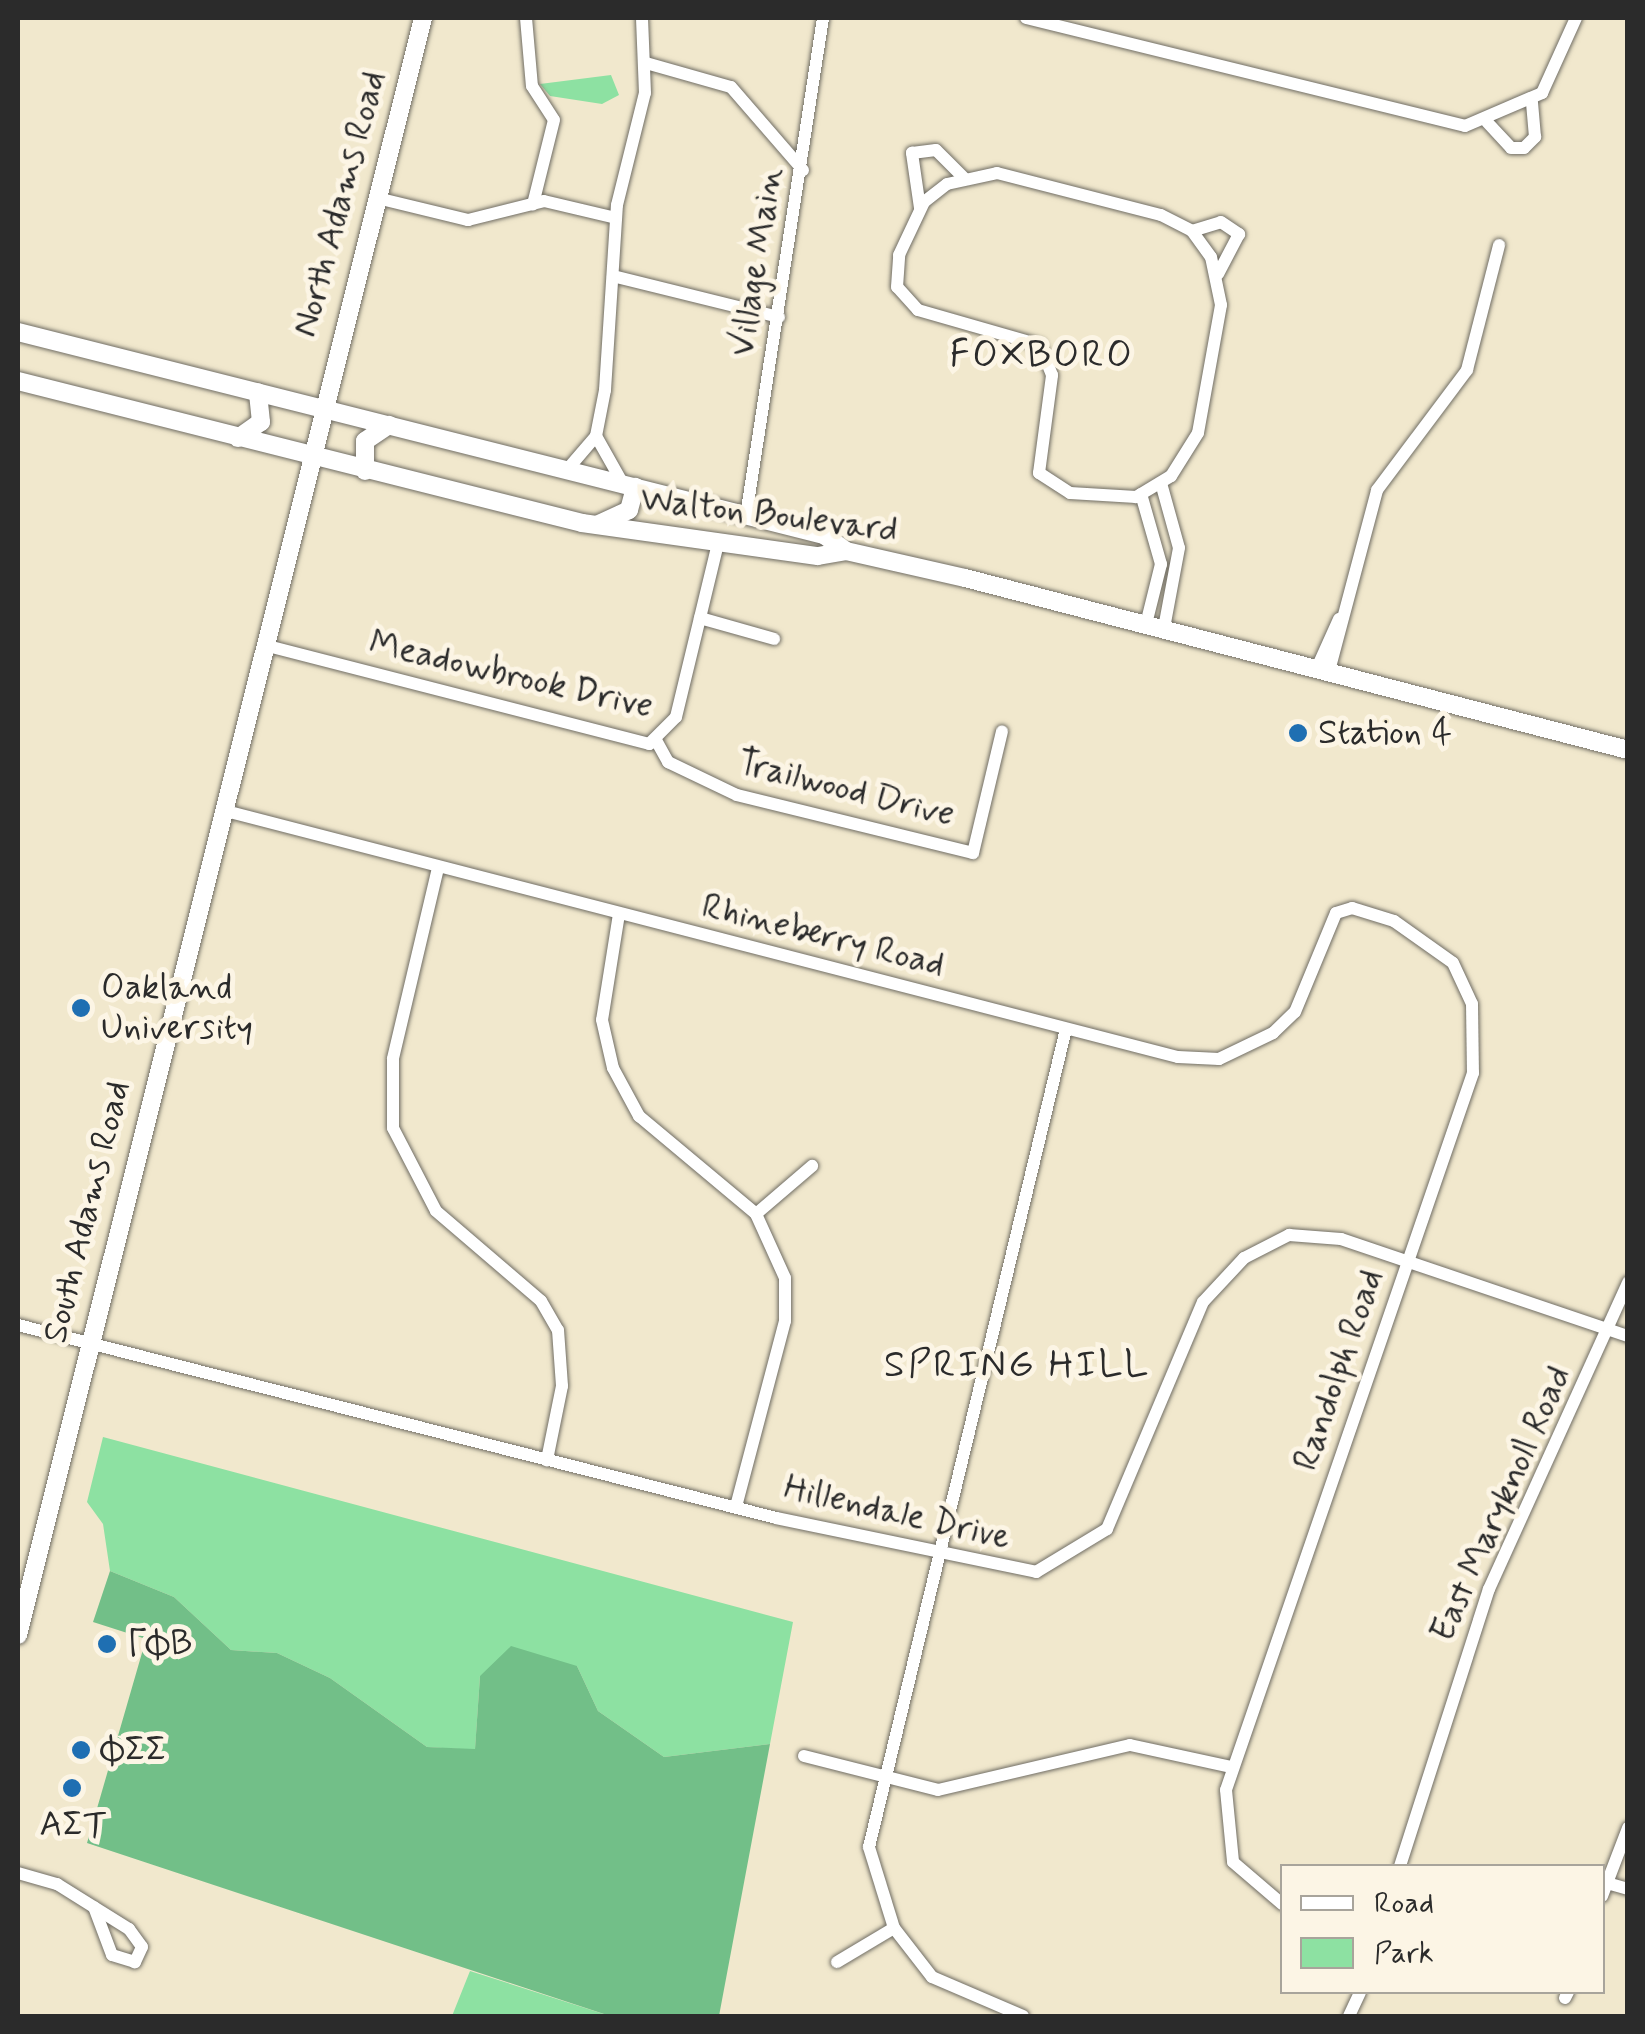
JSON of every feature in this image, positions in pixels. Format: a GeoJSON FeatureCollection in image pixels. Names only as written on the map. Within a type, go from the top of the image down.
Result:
{"type":"FeatureCollection","features":[{"type":"Feature","properties":{"kind":"main road","name":"North Adams Road"},"geometry":{"type":"LineString","coordinates":[[308,456],[422,18]]}},
{"type":"Feature","properties":{"kind":"main road"},"geometry":{"type":"LineString","coordinates":[[18,332],[767,521],[846,551]]}},
{"type":"Feature","properties":{"kind":"main road","name":"Walton Boulevard"},"geometry":{"type":"LineString","coordinates":[[18,382],[594,525],[755,548],[846,551],[1155,626],[1628,750]]}},
{"type":"Feature","properties":{"kind":"main road"},"geometry":{"type":"LineString","coordinates":[[238,438],[262,422],[258,392]]}},
{"type":"Feature","properties":{"kind":"main road"},"geometry":{"type":"LineString","coordinates":[[365,470],[366,441],[389,425]]}},
{"type":"Feature","properties":{"kind":"main road","name":"South Adams Road"},"geometry":{"type":"LineString","coordinates":[[18,1635],[308,456]]}},
{"type":"Feature","properties":{"kind":"main road"},"geometry":{"type":"LineString","coordinates":[[594,525],[630,510],[629,485]]}},
{"type":"Feature","properties":{"kind":"main road"},"geometry":{"type":"LineString","coordinates":[[755,548],[767,521]]}},
{"type":"Feature","properties":{"kind":"street"},"geometry":{"type":"LineString","coordinates":[[526,18],[532,86],[554,120],[534,204]]}},
{"type":"Feature","properties":{"kind":"street"},"geometry":{"type":"LineString","coordinates":[[566,471],[596,436],[616,218],[646,63],[642,18]]}},
{"type":"Feature","properties":{"kind":"street","name":"Village Main"},"geometry":{"type":"LineString","coordinates":[[746,516],[803,170],[823,18]]}},
{"type":"Feature","properties":{"kind":"street"},"geometry":{"type":"LineString","coordinates":[[1026,18],[1075,24],[1420,120],[1487,122],[1532,100]]}},
{"type":"Feature","properties":{"kind":"street"},"geometry":{"type":"LineString","coordinates":[[1487,122],[1510,148],[1524,148],[1535,137],[1532,100],[1576,18]]}},
{"type":"Feature","properties":{"kind":"street"},"geometry":{"type":"LineString","coordinates":[[646,63],[731,87],[803,170]]}},
{"type":"Feature","properties":{"kind":"street"},"geometry":{"type":"LineString","coordinates":[[920,208],[912,153],[936,150],[964,178]]}},
{"type":"Feature","properties":{"kind":"street"},"geometry":{"type":"LineString","coordinates":[[1192,231],[1220,222],[1240,234],[1218,274],[1201,422],[1161,483],[1142,494],[1092,498],[1039,472],[1052,374],[1040,344],[903,301],[899,254],[920,208],[964,178],[1010,175],[1134,206],[1192,231],[1218,274]]}},
{"type":"Feature","properties":{"kind":"street"},"geometry":{"type":"LineString","coordinates":[[377,198],[468,220],[534,204],[616,218]]}},
{"type":"Feature","properties":{"kind":"street"},"geometry":{"type":"LineString","coordinates":[[1323,670],[1382,480],[1467,370],[1500,245]]}},
{"type":"Feature","properties":{"kind":"street"},"geometry":{"type":"LineString","coordinates":[[613,276],[779,318]]}},
{"type":"Feature","properties":{"kind":"street"},"geometry":{"type":"LineString","coordinates":[[596,436],[629,485]]}},
{"type":"Feature","properties":{"kind":"street"},"geometry":{"type":"LineString","coordinates":[[1155,626],[1179,548],[1161,483]]}},
{"type":"Feature","properties":{"kind":"street"},"geometry":{"type":"LineString","coordinates":[[1142,494],[1161,564],[1155,626]]}},
{"type":"Feature","properties":{"kind":"street","name":"Meadowbrook Drive"},"geometry":{"type":"LineString","coordinates":[[264,645],[656,742],[676,717],[718,544]]}},
{"type":"Feature","properties":{"kind":"street"},"geometry":{"type":"LineString","coordinates":[[700,618],[774,639]]}},
{"type":"Feature","properties":{"kind":"street","name":"Trailwood Drive"},"geometry":{"type":"LineString","coordinates":[[656,742],[668,762],[737,795],[973,853],[1002,731]]}},
{"type":"Feature","properties":{"kind":"street","name":"Rhineberry Road"},"geometry":{"type":"LineString","coordinates":[[222,810],[1178,1057],[1252,1048],[1295,1012],[1336,913]]}},
{"type":"Feature","properties":{"kind":"street"},"geometry":{"type":"LineString","coordinates":[[438,868],[392,1059],[393,1128],[436,1210],[541,1302],[558,1330],[562,1386],[547,1460]]}},
{"type":"Feature","properties":{"kind":"street","name":"Randolph Road"},"geometry":{"type":"LineString","coordinates":[[1280,1902],[1234,1862],[1231,1767],[1473,1073],[1472,1004],[1453,963],[1426,937],[1372,913],[1336,913]]}},
{"type":"Feature","properties":{"kind":"street"},"geometry":{"type":"LineString","coordinates":[[618,914],[602,1020],[613,1068],[639,1116],[756,1214],[780,1259],[785,1320],[736,1508]]}},
{"type":"Feature","properties":{"kind":"street"},"geometry":{"type":"LineString","coordinates":[[1022,2016],[932,1977],[894,1928],[870,1860],[878,1780],[1066,1029]]}},
{"type":"Feature","properties":{"kind":"street"},"geometry":{"type":"LineString","coordinates":[[756,1214],[812,1166]]}},
{"type":"Feature","properties":{"kind":"street","name":"Hillendale Drive"},"geometry":{"type":"LineString","coordinates":[[18,1325],[86,1346],[736,1508],[936,1555],[1036,1572],[1086,1549],[1125,1503],[1202,1302],[1258,1249],[1314,1233],[1409,1260],[1628,1336]]}},
{"type":"Feature","properties":{"kind":"street","name":"East Maryknoll Road"},"geometry":{"type":"LineString","coordinates":[[1401,1864],[1489,1589],[1628,1282]]}},
{"type":"Feature","properties":{"kind":"street"},"geometry":{"type":"LineString","coordinates":[[804,1756],[878,1780],[960,1788],[1130,1744],[1231,1767]]}},
{"type":"Feature","properties":{"kind":"street"},"geometry":{"type":"LineString","coordinates":[[1628,1828],[1605,1889],[1628,1889]]}},
{"type":"Feature","properties":{"kind":"street"},"geometry":{"type":"LineString","coordinates":[[18,1874],[94,1907],[138,1938],[135,1962],[112,1955],[94,1907]]}},
{"type":"Feature","properties":{"kind":"street"},"geometry":{"type":"LineString","coordinates":[[836,1962],[894,1928]]}},
{"type":"Feature","properties":{"kind":"green space"},"geometry":{"type":"Polygon","coordinates":[[[611,75],[619,95],[602,104],[550,96],[540,84],[611,75]]]}},
{"type":"Feature","properties":{"kind":"green space"},"geometry":{"type":"Polygon","coordinates":[[[103,1437],[793,1622],[770,1744],[664,1757],[598,1711],[577,1666],[480,1676],[475,1750],[427,1747],[330,1678],[277,1653],[231,1650],[174,1597],[110,1571],[103,1524],[87,1502],[103,1437]]]}},
{"type":"Feature","properties":{"kind":"green space"},"geometry":{"type":"Polygon","coordinates":[[[110,1571],[174,1597],[231,1650],[277,1653],[330,1678],[427,1747],[475,1749],[480,1676],[511,1646],[577,1666],[598,1711],[664,1757],[770,1744],[719,2016],[610,2016],[87,1843],[146,1639],[93,1622],[110,1571]]]}},
{"type":"Feature","properties":{"kind":"green space"},"geometry":{"type":"Polygon","coordinates":[[[470,1971],[610,2016],[452,2016],[470,1971]]]}},
{"type":"Feature","properties":{"kind":"place","name":"Station 4"},"geometry":{"type":"Point","coordinates":[1298,733]}},
{"type":"Feature","properties":{"kind":"place","name":"Oakland University"},"geometry":{"type":"Point","coordinates":[81,1008]}},
{"type":"Feature","properties":{"kind":"place","name":"ΓΦB"},"geometry":{"type":"Point","coordinates":[107,1644]}},
{"type":"Feature","properties":{"kind":"place","name":"ΦΣΣ"},"geometry":{"type":"Point","coordinates":[81,1750]}},
{"type":"Feature","properties":{"kind":"place","name":"AΣΤ"},"geometry":{"type":"Point","coordinates":[72,1788]}},
{"type":"Feature","properties":{"kind":"district","name":"FOXBORO"},"geometry":{"type":"Point","coordinates":[1042,356]}},
{"type":"Feature","properties":{"kind":"district","name":"SPRING HILL"},"geometry":{"type":"Point","coordinates":[1017,1366]}}]}
